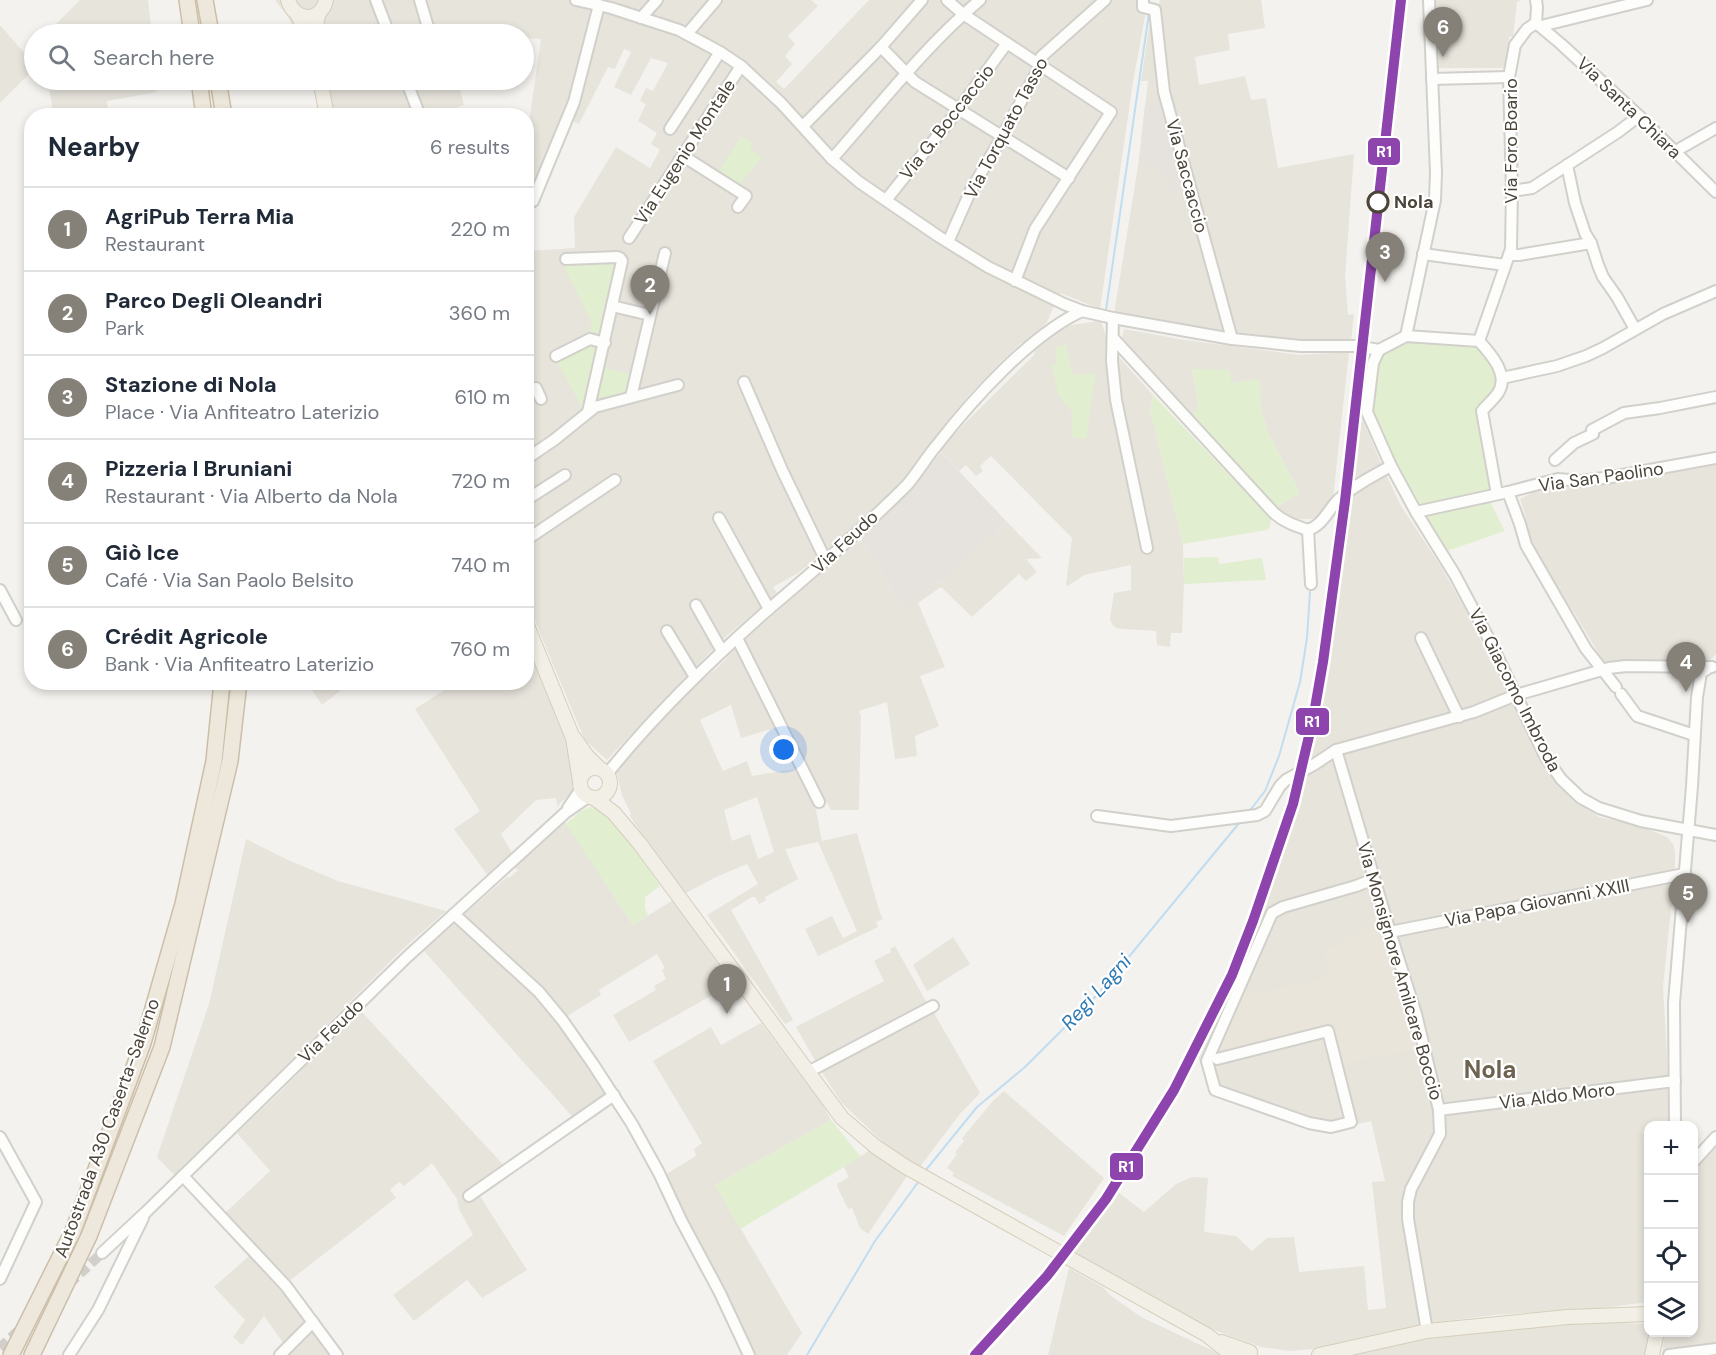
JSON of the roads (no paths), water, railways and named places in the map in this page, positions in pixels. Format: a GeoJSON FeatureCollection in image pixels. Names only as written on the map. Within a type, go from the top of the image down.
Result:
{"type":"FeatureCollection","features":[{"type":"Feature","properties":{"kind":"highway"},"geometry":{"type":"LineString","coordinates":[[187,0],[191,24]]}},
{"type":"Feature","properties":{"kind":"highway"},"geometry":{"type":"LineString","coordinates":[[205,3],[208,24]]}},
{"type":"Feature","properties":{"kind":"highway"},"geometry":{"type":"LineString","coordinates":[[200,90],[203,108]]}},
{"type":"Feature","properties":{"kind":"highway"},"geometry":{"type":"LineString","coordinates":[[220,90],[223,108]]}},
{"type":"Feature","properties":{"kind":"highway","name":"Autostrada A30 Caserta-Salerno"},"geometry":{"type":"LineString","coordinates":[[11,1355],[73,1230],[143,1043],[183,904],[214,761],[221,690]]}},
{"type":"Feature","properties":{"kind":"highway","name":"Autostrada A30 Caserta-Salerno"},"geometry":{"type":"LineString","coordinates":[[32,1355],[89,1236],[162,1047],[230,761],[238,690]]}},
{"type":"Feature","properties":{"kind":"main road"},"geometry":{"type":"LineString","coordinates":[[288,0],[302,24]]}},
{"type":"Feature","properties":{"kind":"main road"},"geometry":{"type":"LineString","coordinates":[[298,15],[308,17],[318,14],[326,0]]}},
{"type":"Feature","properties":{"kind":"main road"},"geometry":{"type":"LineString","coordinates":[[316,24],[318,14]]}},
{"type":"Feature","properties":{"kind":"main road"},"geometry":{"type":"LineString","coordinates":[[322,90],[325,108]]}},
{"type":"Feature","properties":{"kind":"main road"},"geometry":{"type":"LineString","coordinates":[[534,643],[573,738],[586,791],[614,813],[640,844],[842,1118],[876,1147],[906,1167],[1207,1335],[1254,1354]]}},
{"type":"Feature","properties":{"kind":"main road"},"geometry":{"type":"LineString","coordinates":[[573,738],[605,776],[640,844]]}},
{"type":"Feature","properties":{"kind":"main road"},"geometry":{"type":"LineString","coordinates":[[586,791],[585,772],[594,768],[605,776]]}},
{"type":"Feature","properties":{"kind":"main road"},"geometry":{"type":"LineString","coordinates":[[586,791],[598,798],[606,794],[605,776]]}},
{"type":"Feature","properties":{"kind":"main road"},"geometry":{"type":"LineString","coordinates":[[1319,1355],[1427,1331],[1568,1317],[1644,1314]]}},
{"type":"Feature","properties":{"kind":"main road"},"geometry":{"type":"LineString","coordinates":[[1207,1335],[1231,1355]]}},
{"type":"Feature","properties":{"kind":"main road"},"geometry":{"type":"LineString","coordinates":[[1652,1355],[1656,1337]]}},
{"type":"Feature","properties":{"kind":"street"},"geometry":{"type":"LineString","coordinates":[[376,0],[385,24]]}},
{"type":"Feature","properties":{"kind":"street"},"geometry":{"type":"LineString","coordinates":[[420,0],[427,24]]}},
{"type":"Feature","properties":{"kind":"street"},"geometry":{"type":"LineString","coordinates":[[576,0],[599,5],[613,4],[641,18],[687,34],[720,52],[741,66],[782,103],[832,159],[859,182],[988,267],[1082,311],[1232,339],[1301,346],[1356,346],[1379,350],[1406,336],[1479,341],[1497,363],[1502,378],[1498,393],[1482,411],[1497,494]]}},
{"type":"Feature","properties":{"kind":"street"},"geometry":{"type":"LineString","coordinates":[[641,18],[657,0]]}},
{"type":"Feature","properties":{"kind":"street"},"geometry":{"type":"LineString","coordinates":[[687,34],[716,0]]}},
{"type":"Feature","properties":{"kind":"street"},"geometry":{"type":"LineString","coordinates":[[803,126],[881,47],[922,0]]}},
{"type":"Feature","properties":{"kind":"street"},"geometry":{"type":"LineString","coordinates":[[947,0],[963,14],[1111,112],[1035,229],[1015,281]]}},
{"type":"Feature","properties":{"kind":"street"},"geometry":{"type":"LineString","coordinates":[[832,159],[906,73],[963,14],[980,0]]}},
{"type":"Feature","properties":{"kind":"street","name":"Via Torquato Tasso"},"geometry":{"type":"LineString","coordinates":[[948,242],[971,190],[1040,66],[1041,57],[1105,0]]}},
{"type":"Feature","properties":{"kind":"street"},"geometry":{"type":"LineString","coordinates":[[1406,336],[1435,200],[1436,173],[1429,0]]}},
{"type":"Feature","properties":{"kind":"street"},"geometry":{"type":"LineString","coordinates":[[1536,0],[1539,24],[1647,0]]}},
{"type":"Feature","properties":{"kind":"street","name":"Via Saccaccio"},"geometry":{"type":"LineString","coordinates":[[1143,3],[1155,10],[1164,92],[1232,339]]}},
{"type":"Feature","properties":{"kind":"street"},"geometry":{"type":"LineString","coordinates":[[534,199],[574,102],[599,5]]}},
{"type":"Feature","properties":{"kind":"street","name":"Via Foro Boario"},"geometry":{"type":"LineString","coordinates":[[1479,341],[1511,249],[1509,77],[1515,45],[1521,36],[1539,24]]}},
{"type":"Feature","properties":{"kind":"street","name":"Via Santa Chiara"},"geometry":{"type":"LineString","coordinates":[[1539,24],[1639,116],[1716,192]]}},
{"type":"Feature","properties":{"kind":"street","name":"Via G. Boccaccio"},"geometry":{"type":"LineString","coordinates":[[886,200],[959,109],[1007,43]]}},
{"type":"Feature","properties":{"kind":"street"},"geometry":{"type":"LineString","coordinates":[[881,47],[915,82],[1069,178]]}},
{"type":"Feature","properties":{"kind":"street"},"geometry":{"type":"LineString","coordinates":[[670,129],[720,52]]}},
{"type":"Feature","properties":{"kind":"street","name":"Via Eugenio Montale"},"geometry":{"type":"LineString","coordinates":[[629,238],[741,66]]}},
{"type":"Feature","properties":{"kind":"street"},"geometry":{"type":"LineString","coordinates":[[1432,79],[1509,77]]}},
{"type":"Feature","properties":{"kind":"street"},"geometry":{"type":"LineString","coordinates":[[410,90],[417,108]]}},
{"type":"Feature","properties":{"kind":"street"},"geometry":{"type":"LineString","coordinates":[[1512,191],[1532,188],[1639,116]]}},
{"type":"Feature","properties":{"kind":"street"},"geometry":{"type":"LineString","coordinates":[[1674,152],[1716,128]]}},
{"type":"Feature","properties":{"kind":"street"},"geometry":{"type":"LineString","coordinates":[[683,156],[746,196],[738,207]]}},
{"type":"Feature","properties":{"kind":"street"},"geometry":{"type":"LineString","coordinates":[[1567,165],[1575,203],[1585,234],[1591,243],[1603,277],[1635,329]]}},
{"type":"Feature","properties":{"kind":"street"},"geometry":{"type":"LineString","coordinates":[[1423,254],[1507,260],[1520,255],[1591,243]]}},
{"type":"Feature","properties":{"kind":"street"},"geometry":{"type":"LineString","coordinates":[[631,397],[665,253]]}},
{"type":"Feature","properties":{"kind":"street"},"geometry":{"type":"LineString","coordinates":[[566,259],[621,258],[622,265],[588,412]]}},
{"type":"Feature","properties":{"kind":"street"},"geometry":{"type":"LineString","coordinates":[[1502,378],[1557,366],[1586,356],[1663,314],[1716,291]]}},
{"type":"Feature","properties":{"kind":"street"},"geometry":{"type":"LineString","coordinates":[[1057,324],[1064,304]]}},
{"type":"Feature","properties":{"kind":"street"},"geometry":{"type":"LineString","coordinates":[[612,306],[650,315]]}},
{"type":"Feature","properties":{"kind":"street","name":"Via Feudo"},"geometry":{"type":"LineString","coordinates":[[605,776],[656,716],[695,677],[769,609],[826,561],[908,483],[945,434],[1011,362],[1057,324],[1082,311]]}},
{"type":"Feature","properties":{"kind":"street"},"geometry":{"type":"LineString","coordinates":[[1113,318],[1112,361],[1116,400],[1148,548]]}},
{"type":"Feature","properties":{"kind":"street"},"geometry":{"type":"LineString","coordinates":[[1113,338],[1274,513],[1292,525],[1308,530],[1319,524],[1342,496],[1391,466]]}},
{"type":"Feature","properties":{"kind":"street"},"geometry":{"type":"LineString","coordinates":[[556,356],[590,339],[605,343]]}},
{"type":"Feature","properties":{"kind":"street","name":"Via Giacomo Imbroda"},"geometry":{"type":"LineString","coordinates":[[1379,350],[1373,363],[1367,412],[1391,466],[1471,604],[1545,756],[1561,779],[1581,798],[1599,808],[1641,821],[1716,835]]}},
{"type":"Feature","properties":{"kind":"street"},"geometry":{"type":"LineString","coordinates":[[744,382],[782,470],[826,561]]}},
{"type":"Feature","properties":{"kind":"street"},"geometry":{"type":"LineString","coordinates":[[534,454],[595,406],[678,385]]}},
{"type":"Feature","properties":{"kind":"street"},"geometry":{"type":"LineString","coordinates":[[534,389],[536,388],[541,399]]}},
{"type":"Feature","properties":{"kind":"street"},"geometry":{"type":"LineString","coordinates":[[1555,460],[1575,443],[1593,434],[1592,430],[1624,412],[1660,408],[1716,397]]}},
{"type":"Feature","properties":{"kind":"street","name":"Via San Paolino"},"geometry":{"type":"LineString","coordinates":[[1416,512],[1557,479],[1581,481],[1716,458]]}},
{"type":"Feature","properties":{"kind":"street"},"geometry":{"type":"LineString","coordinates":[[534,495],[565,475]]}},
{"type":"Feature","properties":{"kind":"street"},"geometry":{"type":"LineString","coordinates":[[534,535],[615,480]]}},
{"type":"Feature","properties":{"kind":"street"},"geometry":{"type":"LineString","coordinates":[[1508,492],[1526,545],[1586,650],[1603,669],[1637,716],[1694,735]]}},
{"type":"Feature","properties":{"kind":"street"},"geometry":{"type":"LineString","coordinates":[[719,518],[769,609]]}},
{"type":"Feature","properties":{"kind":"street"},"geometry":{"type":"LineString","coordinates":[[1308,530],[1311,584]]}},
{"type":"Feature","properties":{"kind":"street"},"geometry":{"type":"LineString","coordinates":[[0,590],[16,620]]}},
{"type":"Feature","properties":{"kind":"street"},"geometry":{"type":"LineString","coordinates":[[696,605],[722,651]]}},
{"type":"Feature","properties":{"kind":"street"},"geometry":{"type":"LineString","coordinates":[[667,631],[695,677]]}},
{"type":"Feature","properties":{"kind":"street"},"geometry":{"type":"LineString","coordinates":[[737,638],[819,802]]}},
{"type":"Feature","properties":{"kind":"street"},"geometry":{"type":"LineString","coordinates":[[1421,638],[1459,717]]}},
{"type":"Feature","properties":{"kind":"street"},"geometry":{"type":"LineString","coordinates":[[1097,816],[1171,826],[1257,815],[1265,811],[1286,780],[1336,750],[1459,717],[1516,695],[1603,669],[1626,666],[1714,664]]}},
{"type":"Feature","properties":{"kind":"street"},"geometry":{"type":"LineString","coordinates":[[1675,1121],[1674,1003],[1694,735],[1699,680],[1701,673],[1714,664]]}},
{"type":"Feature","properties":{"kind":"street","name":"Via Monsignore Amilcare Boccio"},"geometry":{"type":"LineString","coordinates":[[1336,750],[1416,1014],[1439,1110],[1440,1134],[1412,1189],[1408,1202],[1408,1220],[1427,1331]]}},
{"type":"Feature","properties":{"kind":"street","name":"Via Feudo"},"geometry":{"type":"LineString","coordinates":[[102,1253],[407,957],[565,813],[586,791]]}},
{"type":"Feature","properties":{"kind":"street","name":"Via Papa Giovanni XXIII"},"geometry":{"type":"LineString","coordinates":[[1390,932],[1684,874]]}},
{"type":"Feature","properties":{"kind":"street"},"geometry":{"type":"LineString","coordinates":[[1217,1059],[1328,1031],[1351,1122],[1331,1127],[1309,1124],[1215,1090],[1207,1061],[1272,913],[1283,907],[1374,879]]}},
{"type":"Feature","properties":{"kind":"street"},"geometry":{"type":"LineString","coordinates":[[454,914],[539,992],[563,1021],[614,1095],[659,1173],[749,1355]]}},
{"type":"Feature","properties":{"kind":"street"},"geometry":{"type":"LineString","coordinates":[[808,1072],[933,1006]]}},
{"type":"Feature","properties":{"kind":"street","name":"Via Aldo Moro"},"geometry":{"type":"LineString","coordinates":[[1439,1110],[1675,1081]]}},
{"type":"Feature","properties":{"kind":"street"},"geometry":{"type":"LineString","coordinates":[[469,1196],[614,1095]]}},
{"type":"Feature","properties":{"kind":"street"},"geometry":{"type":"LineString","coordinates":[[0,1137],[36,1202],[0,1279]]}},
{"type":"Feature","properties":{"kind":"street"},"geometry":{"type":"LineString","coordinates":[[1698,1157],[1716,1137]]}},
{"type":"Feature","properties":{"kind":"street"},"geometry":{"type":"LineString","coordinates":[[183,1176],[286,1286],[337,1355]]}},
{"type":"Feature","properties":{"kind":"street"},"geometry":{"type":"LineString","coordinates":[[69,1355],[98,1310],[146,1212]]}},
{"type":"Feature","properties":{"kind":"street"},"geometry":{"type":"LineString","coordinates":[[280,1355],[312,1322]]}},
{"type":"Feature","properties":{"kind":"street"},"geometry":{"type":"LineString","coordinates":[[1669,1355],[1716,1349]]}},
{"type":"Feature","properties":{"kind":"waterway"},"geometry":{"type":"LineString","coordinates":[[1106,310],[1149,13]]}},
{"type":"Feature","properties":{"kind":"waterway","name":"Regi Lagni"},"geometry":{"type":"LineString","coordinates":[[1248,813],[1265,791],[1279,756],[1300,682],[1307,638],[1310,592]]}},
{"type":"Feature","properties":{"kind":"waterway","name":"Regi Lagni"},"geometry":{"type":"LineString","coordinates":[[925,1171],[977,1107],[1025,1067],[1099,993],[1240,822]]}},
{"type":"Feature","properties":{"kind":"waterway","name":"Regi Lagni"},"geometry":{"type":"LineString","coordinates":[[807,1355],[875,1241],[919,1181]]}},
{"type":"Feature","properties":{"kind":"tunnel"},"geometry":{"type":"LineString","coordinates":[[69,1284],[102,1253]]}},
{"type":"Feature","properties":{"kind":"tunnel"},"geometry":{"type":"LineString","coordinates":[[0,1348],[20,1329]]}},
{"type":"Feature","properties":{"kind":"place","name":"Crédit Agricole"},"geometry":{"type":"Point","coordinates":[1443,57]}},
{"type":"Feature","properties":{"kind":"place","name":"Nola"},"geometry":{"type":"Point","coordinates":[1378,202]}},
{"type":"Feature","properties":{"kind":"place","name":"Stazione di Nola"},"geometry":{"type":"Point","coordinates":[1385,282]}},
{"type":"Feature","properties":{"kind":"place","name":"Parco Degli Oleandri"},"geometry":{"type":"Point","coordinates":[650,315]}},
{"type":"Feature","properties":{"kind":"place","name":"Pizzeria I Bruniani"},"geometry":{"type":"Point","coordinates":[1686,692]}},
{"type":"Feature","properties":{"kind":"place","name":"Giò Ice"},"geometry":{"type":"Point","coordinates":[1688,923]}},
{"type":"Feature","properties":{"kind":"place","name":"AgriPub Terra Mia"},"geometry":{"type":"Point","coordinates":[727,1014]}},
{"type":"Feature","properties":{"kind":"district","name":"Nola"},"geometry":{"type":"Point","coordinates":[1490,1070]}}]}
